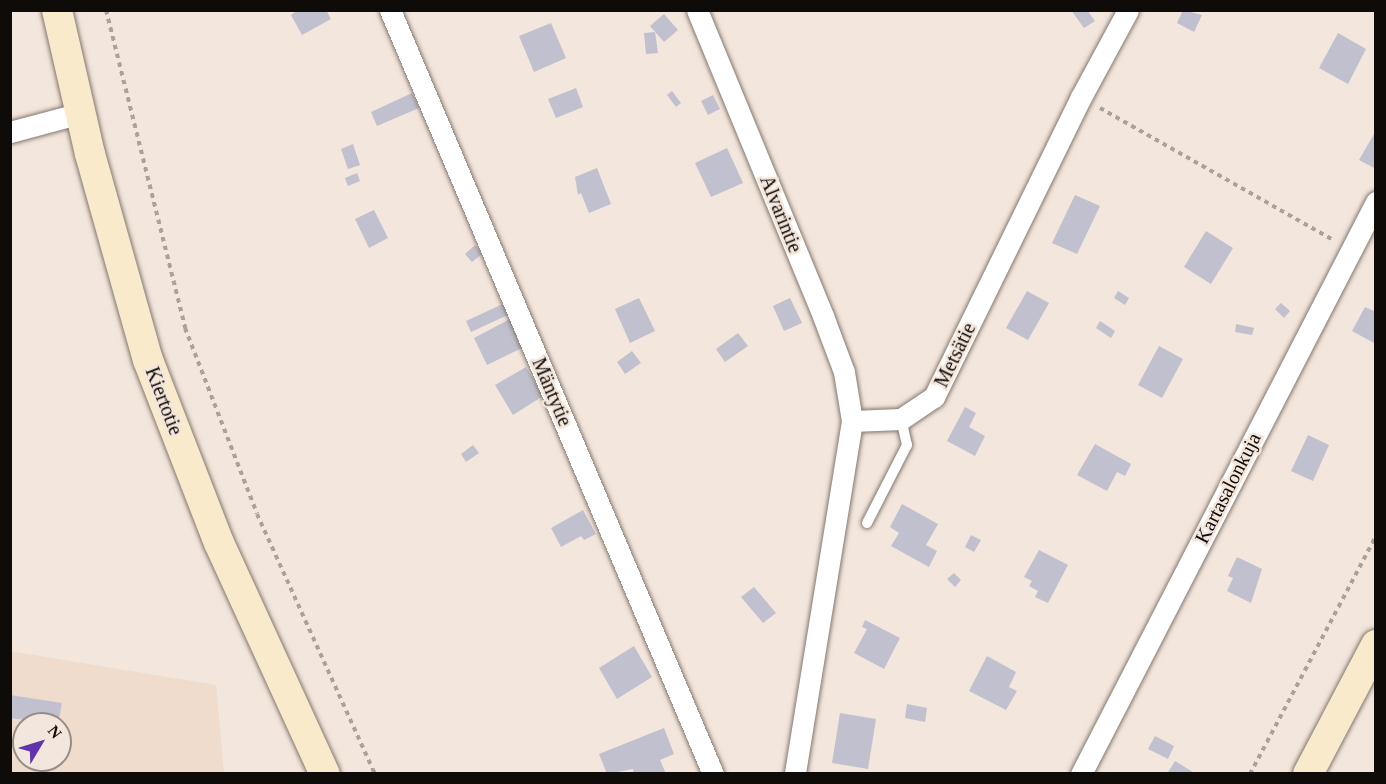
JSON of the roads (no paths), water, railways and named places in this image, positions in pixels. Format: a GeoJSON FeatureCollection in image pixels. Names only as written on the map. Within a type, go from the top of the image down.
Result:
{"type":"FeatureCollection","features":[{"type":"Feature","properties":{"kind":"street","name":"Kiertotie"},"geometry":{"type":"LineString","coordinates":[[57,10],[81,113],[148,360],[219,543],[325,774]]}},
{"type":"Feature","properties":{"kind":"street","name":"Mäntytie"},"geometry":{"type":"LineString","coordinates":[[390,10],[713,774]]}},
{"type":"Feature","properties":{"kind":"street","name":"Alvarintie"},"geometry":{"type":"LineString","coordinates":[[697,10],[823,315],[844,372],[852,421]]}},
{"type":"Feature","properties":{"kind":"street","name":"Metsätie"},"geometry":{"type":"LineString","coordinates":[[901,419],[934,397],[1081,97],[1128,10]]}},
{"type":"Feature","properties":{"kind":"street"},"geometry":{"type":"LineString","coordinates":[[18,130],[81,113]]}},
{"type":"Feature","properties":{"kind":"street","name":"Kartasalonkuja"},"geometry":{"type":"LineString","coordinates":[[1081,774],[1376,202]]}},
{"type":"Feature","properties":{"kind":"street"},"geometry":{"type":"LineString","coordinates":[[795,774],[852,421],[901,419]]}},
{"type":"Feature","properties":{"kind":"street"},"geometry":{"type":"LineString","coordinates":[[1308,774],[1376,645]]}},
{"type":"Feature","properties":{"kind":"lane"},"geometry":{"type":"LineString","coordinates":[[867,523],[907,445],[901,419]]}}]}
